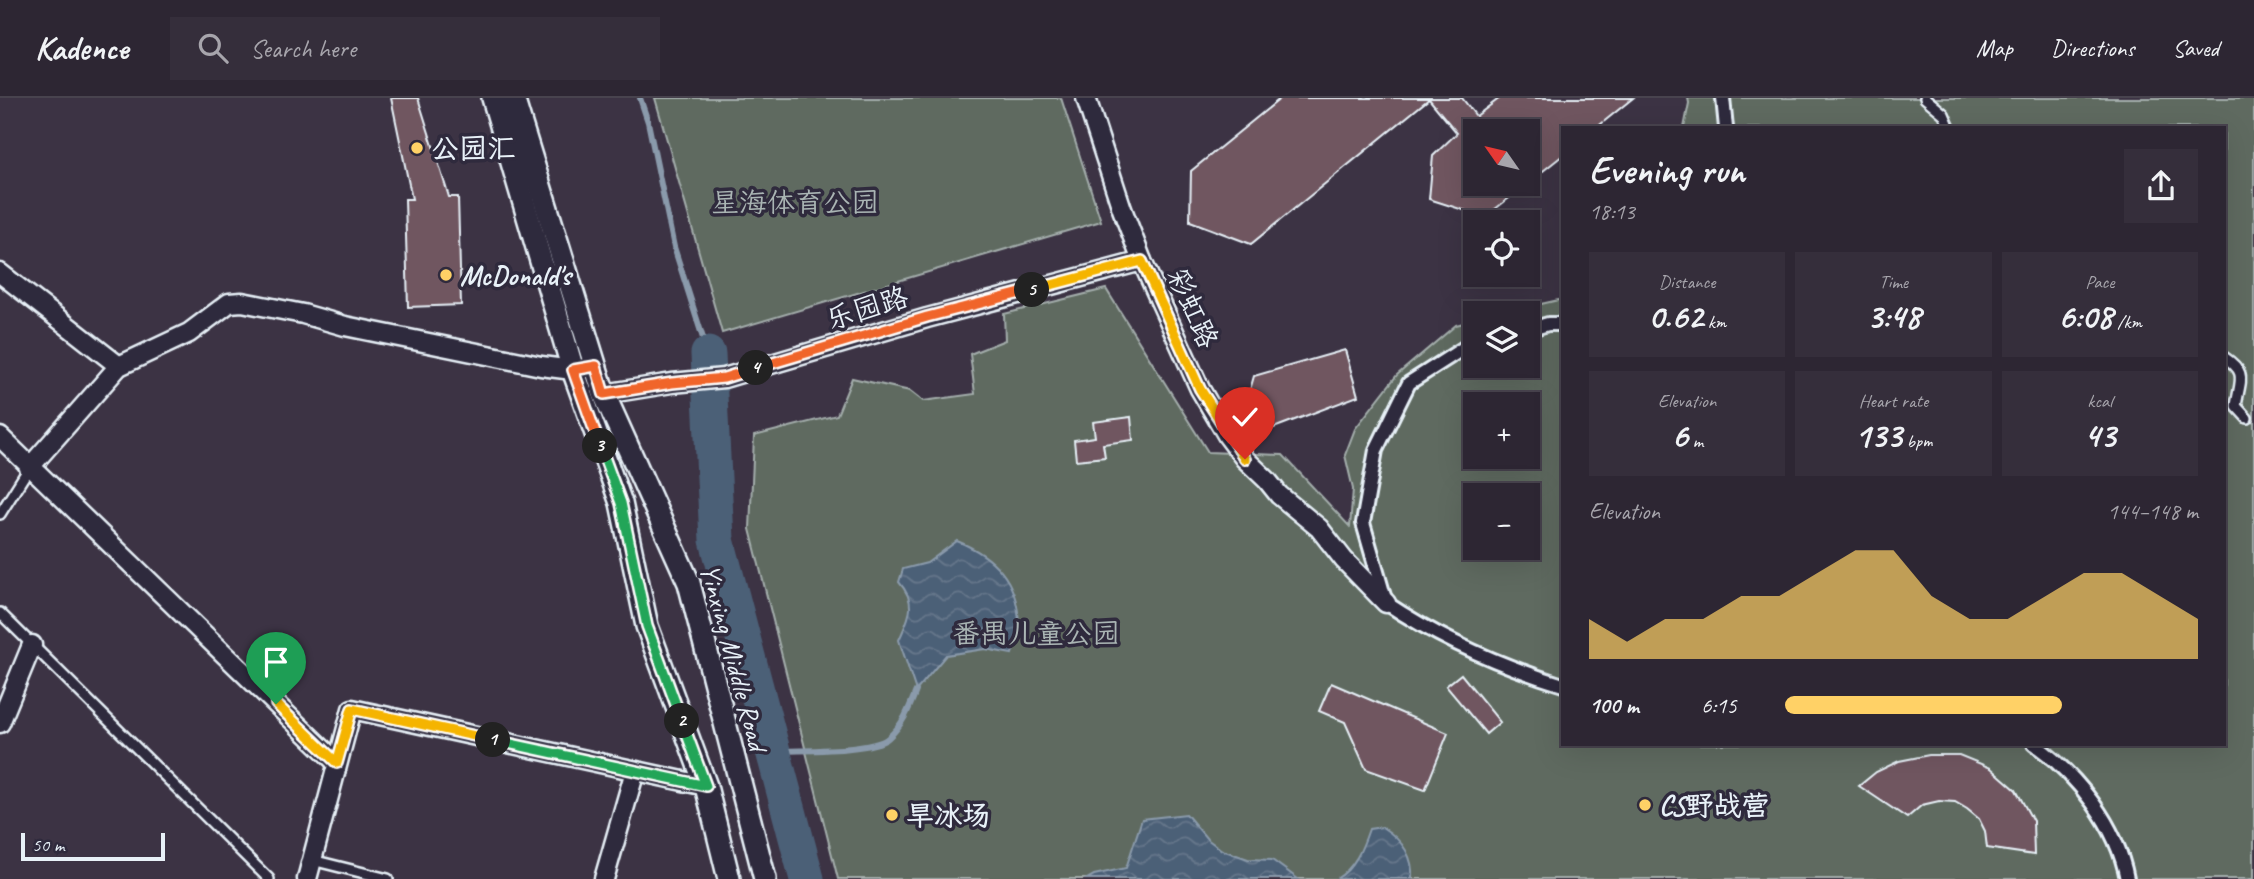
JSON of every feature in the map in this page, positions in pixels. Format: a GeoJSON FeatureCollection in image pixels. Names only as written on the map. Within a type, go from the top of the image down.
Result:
{"type":"FeatureCollection","features":[{"type":"Feature","properties":{"kind":"street"},"geometry":{"type":"LineString","coordinates":[[493,98],[573,370],[621,503],[647,626],[706,786],[729,879]]}},
{"type":"Feature","properties":{"kind":"street","name":"Yinxing Middle Road"},"geometry":{"type":"LineString","coordinates":[[513,98],[604,394],[689,583],[765,879]]}},
{"type":"Feature","properties":{"kind":"street","name":"彩虹路"},"geometry":{"type":"LineString","coordinates":[[1086,98],[1142,261],[1200,389],[1245,459],[1279,495],[1319,528],[1344,560],[1386,603],[1459,645],[1529,675],[1561,684]]}},
{"type":"Feature","properties":{"kind":"street"},"geometry":{"type":"LineString","coordinates":[[1723,98],[1726,126]]}},
{"type":"Feature","properties":{"kind":"street","name":"乐园路"},"geometry":{"type":"LineString","coordinates":[[604,394],[724,378],[927,317],[1142,261]]}},
{"type":"Feature","properties":{"kind":"street"},"geometry":{"type":"LineString","coordinates":[[0,273],[119,366]]}},
{"type":"Feature","properties":{"kind":"street"},"geometry":{"type":"LineString","coordinates":[[29,468],[119,366],[189,332],[229,303],[242,302],[303,314],[345,326],[541,366],[573,370],[596,366]]}},
{"type":"Feature","properties":{"kind":"street"},"geometry":{"type":"LineString","coordinates":[[1540,326],[1561,324]]}},
{"type":"Feature","properties":{"kind":"street"},"geometry":{"type":"LineString","coordinates":[[1386,603],[1363,523],[1376,450],[1409,383],[1463,349]]}},
{"type":"Feature","properties":{"kind":"street"},"geometry":{"type":"LineString","coordinates":[[0,437],[29,468],[337,763]]}},
{"type":"Feature","properties":{"kind":"street"},"geometry":{"type":"LineString","coordinates":[[0,723],[32,645]]}},
{"type":"Feature","properties":{"kind":"street"},"geometry":{"type":"LineString","coordinates":[[307,879],[352,709],[706,786]]}},
{"type":"Feature","properties":{"kind":"street"},"geometry":{"type":"LineString","coordinates":[[2037,746],[2058,761],[2108,827],[2127,879]]}},
{"type":"Feature","properties":{"kind":"street"},"geometry":{"type":"LineString","coordinates":[[604,879],[635,771]]}},
{"type":"Feature","properties":{"kind":"lane"},"geometry":{"type":"LineString","coordinates":[[1925,98],[1944,114],[1949,126]]}},
{"type":"Feature","properties":{"kind":"lane"},"geometry":{"type":"LineString","coordinates":[[2226,358],[2239,367],[2241,373],[2236,406],[2247,418]]}},
{"type":"Feature","properties":{"kind":"lane"},"geometry":{"type":"LineString","coordinates":[[0,514],[29,468]]}},
{"type":"Feature","properties":{"kind":"lane"},"geometry":{"type":"LineString","coordinates":[[0,613],[269,879]]}},
{"type":"Feature","properties":{"kind":"lane"},"geometry":{"type":"LineString","coordinates":[[312,860],[388,879]]}},
{"type":"Feature","properties":{"kind":"green space","name":"星海体育公园"},"geometry":{"type":"Polygon","coordinates":[[[655,98],[1061,98],[1101,221],[722,333],[655,98]]]}},
{"type":"Feature","properties":{"kind":"green space","name":"番禺儿童公园"},"geometry":{"type":"Polygon","coordinates":[[[1688,98],[2254,98],[2254,879],[838,879],[750,529],[754,436],[837,415],[852,378],[910,391],[923,401],[975,394],[970,354],[1005,340],[1004,314],[1106,289],[1208,452],[1283,455],[1350,527],[1353,489],[1345,455],[1355,429],[1397,375],[1456,325],[1463,323],[1463,378],[1540,378],[1540,304],[1561,299],[1561,746],[2226,746],[2226,126],[1684,126],[1688,98]]]}},
{"type":"Feature","properties":{"kind":"water"},"geometry":{"type":"Polygon","coordinates":[[[957,541],[992,562],[1008,582],[1017,607],[1019,626],[1016,642],[1012,654],[985,649],[946,655],[916,691],[899,640],[910,604],[899,582],[903,569],[927,563],[957,541]]]}},
{"type":"Feature","properties":{"kind":"water"},"geometry":{"type":"Polygon","coordinates":[[[1186,814],[1207,839],[1222,850],[1248,859],[1272,860],[1298,879],[1087,879],[1126,868],[1142,819],[1186,814]]]}},
{"type":"Feature","properties":{"kind":"water"},"geometry":{"type":"Polygon","coordinates":[[[1382,827],[1405,849],[1411,863],[1412,879],[1336,879],[1353,864],[1369,829],[1382,827]]]}},
{"type":"Feature","properties":{"kind":"building"},"geometry":{"type":"Polygon","coordinates":[[[391,98],[418,98],[449,197],[458,197],[461,305],[408,307],[405,199],[412,199],[391,98]]]}},
{"type":"Feature","properties":{"kind":"building"},"geometry":{"type":"Polygon","coordinates":[[[1281,98],[1462,98],[1476,116],[1500,98],[1633,98],[1598,126],[1561,126],[1561,157],[1540,173],[1540,119],[1463,119],[1463,196],[1512,196],[1494,210],[1463,210],[1429,199],[1433,156],[1457,133],[1429,99],[1251,244],[1190,221],[1191,171],[1281,98]]]}},
{"type":"Feature","properties":{"kind":"building"},"geometry":{"type":"Polygon","coordinates":[[[1345,350],[1358,396],[1271,429],[1246,404],[1254,376],[1345,350]]]}},
{"type":"Feature","properties":{"kind":"building"},"geometry":{"type":"Polygon","coordinates":[[[1131,417],[1133,440],[1103,444],[1105,457],[1076,460],[1074,440],[1095,437],[1093,422],[1131,417]]]}},
{"type":"Feature","properties":{"kind":"building"},"geometry":{"type":"Polygon","coordinates":[[[1461,674],[1500,722],[1486,734],[1446,686],[1461,674]]]}},
{"type":"Feature","properties":{"kind":"building"},"geometry":{"type":"Polygon","coordinates":[[[1331,683],[1448,733],[1425,790],[1366,769],[1345,722],[1319,711],[1331,683]]]}},
{"type":"Feature","properties":{"kind":"building"},"geometry":{"type":"Polygon","coordinates":[[[1929,755],[1959,755],[1991,768],[2016,790],[2033,821],[2034,855],[1987,848],[1985,831],[1979,819],[1955,802],[1939,801],[1922,805],[1907,818],[1859,786],[1876,772],[1899,761],[1929,755]]]}},
{"type":"Feature","properties":{"kind":"waterway"},"geometry":{"type":"LineString","coordinates":[[640,98],[648,122],[674,247],[708,354]]}},
{"type":"Feature","properties":{"kind":"waterway"},"geometry":{"type":"LineString","coordinates":[[708,354],[717,540],[807,879]]}},
{"type":"Feature","properties":{"kind":"waterway"},"geometry":{"type":"LineString","coordinates":[[773,751],[851,748],[879,743],[898,728],[916,691]]}},
{"type":"Feature","properties":{"kind":"place","name":"公园汇"},"geometry":{"type":"Point","coordinates":[417,148]}},
{"type":"Feature","properties":{"kind":"place","name":"McDonald's"},"geometry":{"type":"Point","coordinates":[446,275]}},
{"type":"Feature","properties":{"kind":"place","name":"CS野战营"},"geometry":{"type":"Point","coordinates":[1645,805]}},
{"type":"Feature","properties":{"kind":"place","name":"旱冰场"},"geometry":{"type":"Point","coordinates":[892,815]}},
{"type":"Feature","properties":{"kind":"route"},"geometry":{"type":"LineString","coordinates":[[276,704],[337,763],[352,709],[706,786],[647,626],[621,503],[573,370],[596,366],[604,394],[724,378],[927,317],[1142,261],[1200,389],[1227,435],[1245,459]]}}]}
